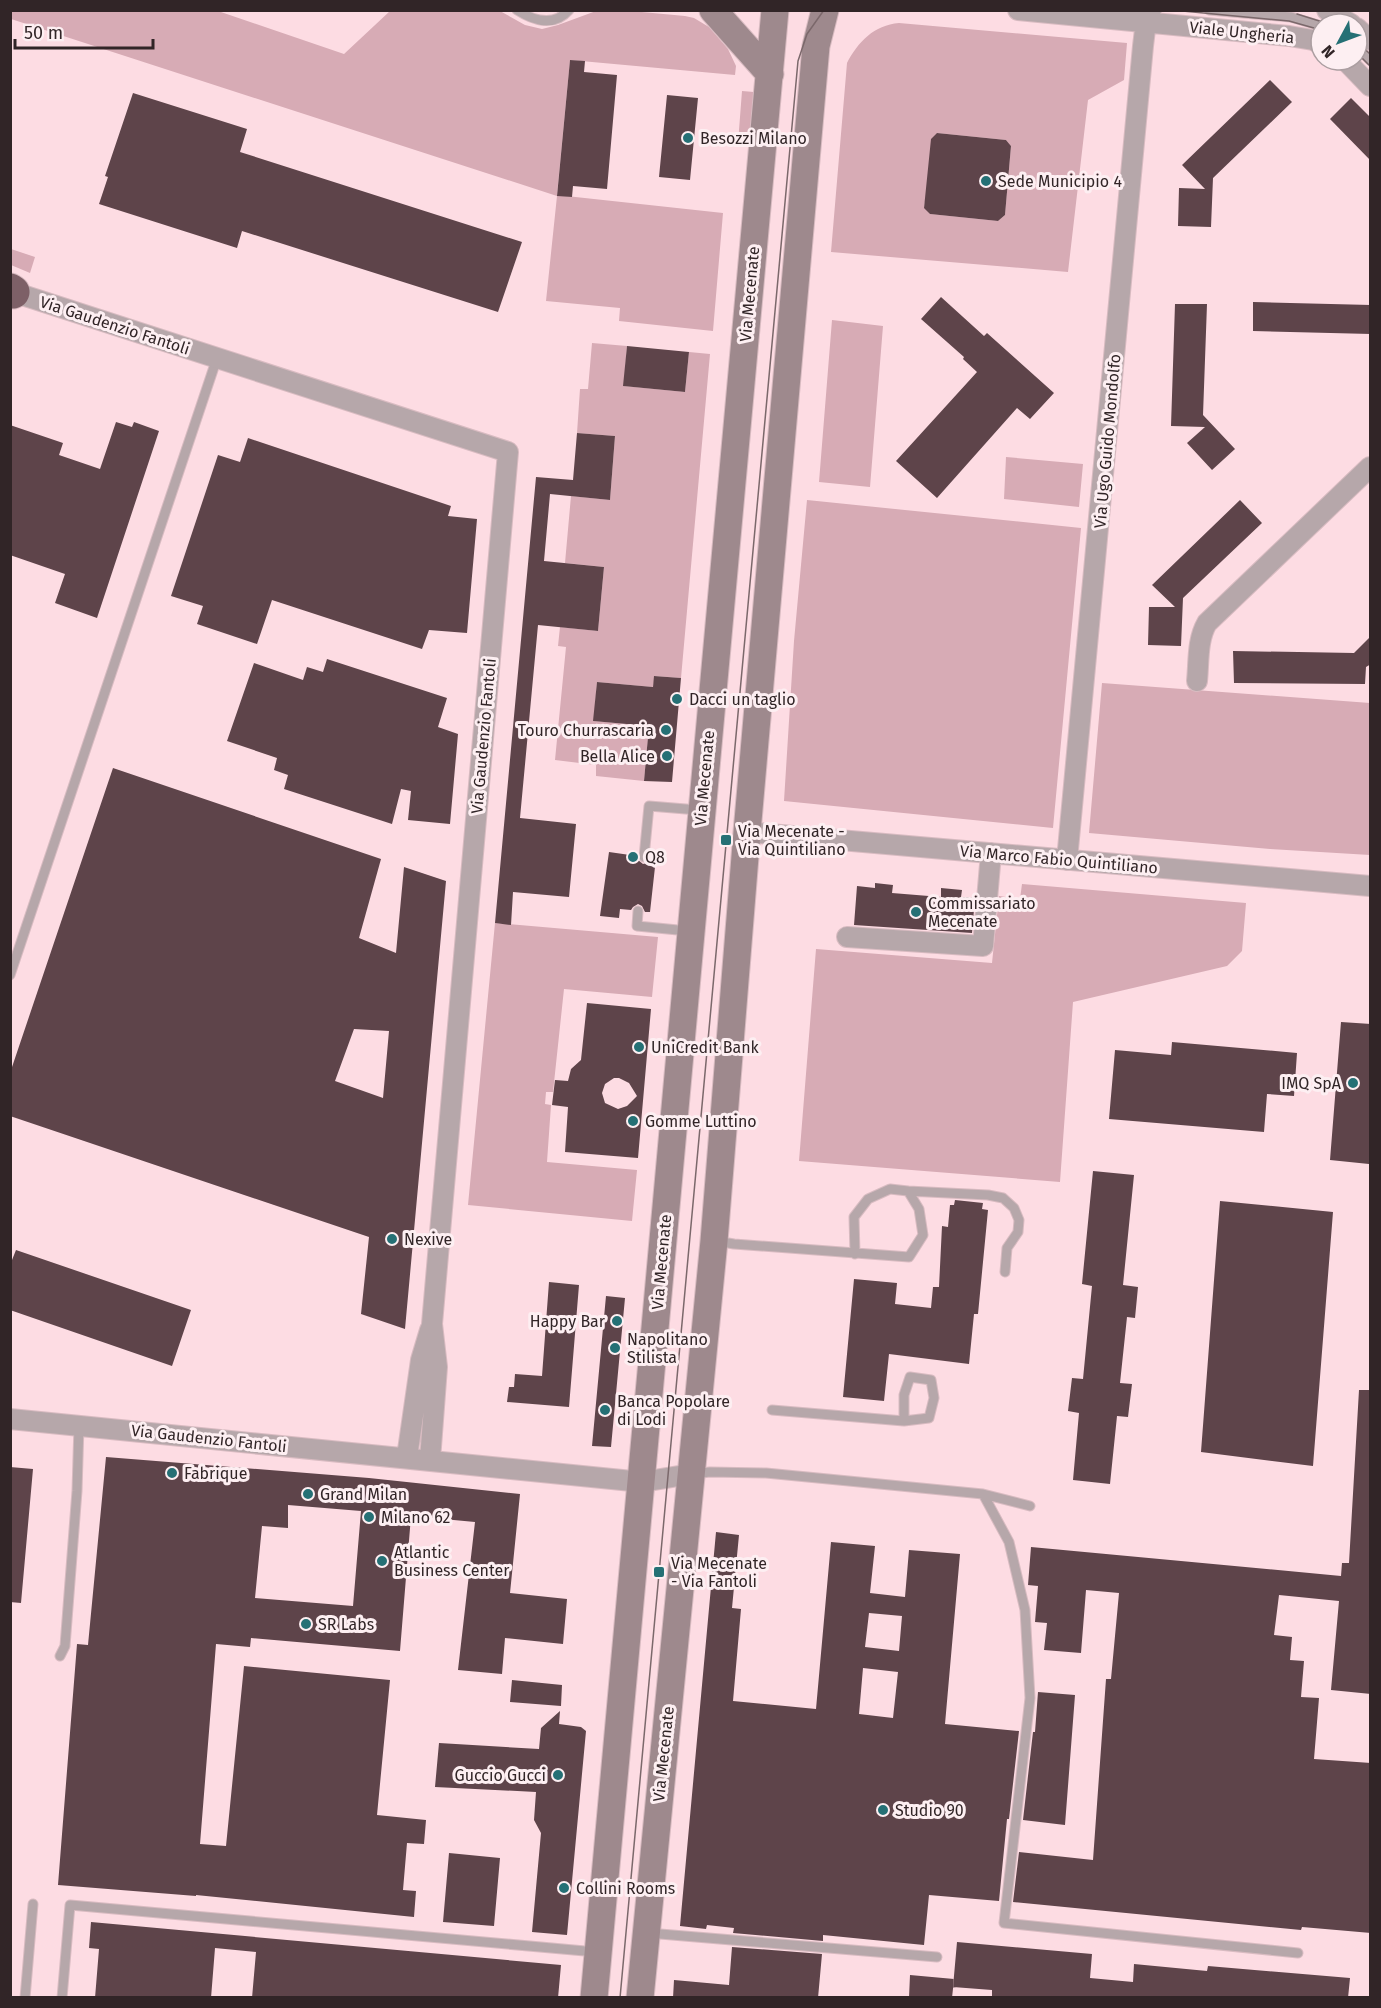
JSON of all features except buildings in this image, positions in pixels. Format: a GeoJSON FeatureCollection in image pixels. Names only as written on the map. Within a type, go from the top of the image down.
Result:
{"type":"FeatureCollection","features":[{"type":"Feature","properties":{"kind":"main road"},"geometry":{"type":"LineString","coordinates":[[713,10],[770,74]]}},
{"type":"Feature","properties":{"kind":"main road","name":"Via Mecenate"},"geometry":{"type":"LineString","coordinates":[[594,1998],[775,10]]}},
{"type":"Feature","properties":{"kind":"main road","name":"Via Mecenate"},"geometry":{"type":"LineString","coordinates":[[640,1998],[714,1241],[747,832],[816,46],[825,10]]}},
{"type":"Feature","properties":{"kind":"street","name":"Viale Ungheria"},"geometry":{"type":"LineString","coordinates":[[1018,10],[1149,16],[1309,39]]}},
{"type":"Feature","properties":{"kind":"street"},"geometry":{"type":"LineString","coordinates":[[1149,16],[1185,10]]}},
{"type":"Feature","properties":{"kind":"street","name":"Via Ugo Guido Mondolfo"},"geometry":{"type":"LineString","coordinates":[[1068,860],[1149,16]]}},
{"type":"Feature","properties":{"kind":"street"},"geometry":{"type":"LineString","coordinates":[[1357,72],[1371,86]]}},
{"type":"Feature","properties":{"kind":"street","name":"Via Gaudenzio Fantoli"},"geometry":{"type":"LineString","coordinates":[[11,291],[508,452],[432,1324],[437,1367],[430,1460]]}},
{"type":"Feature","properties":{"kind":"street"},"geometry":{"type":"LineString","coordinates":[[1197,681],[1200,640],[1207,623],[1371,467]]}},
{"type":"Feature","properties":{"kind":"street","name":"Via Marco Fabio Quintiliano"},"geometry":{"type":"LineString","coordinates":[[747,832],[1371,886]]}},
{"type":"Feature","properties":{"kind":"street"},"geometry":{"type":"LineString","coordinates":[[847,937],[983,946],[991,853]]}},
{"type":"Feature","properties":{"kind":"street","name":"Via Gaudenzio Fantoli"},"geometry":{"type":"LineString","coordinates":[[407,1457],[421,1360],[432,1324]]}},
{"type":"Feature","properties":{"kind":"street","name":"Via Gaudenzio Fantoli"},"geometry":{"type":"LineString","coordinates":[[10,1419],[642,1482]]}},
{"type":"Feature","properties":{"kind":"street"},"geometry":{"type":"LineString","coordinates":[[642,1482],[691,1474]]}},
{"type":"Feature","properties":{"kind":"lane"},"geometry":{"type":"LineString","coordinates":[[517,10],[532,18],[545,21],[556,21],[569,10]]}},
{"type":"Feature","properties":{"kind":"lane","name":"Viale Ungheria"},"geometry":{"type":"LineString","coordinates":[[1209,10],[1291,17],[1309,22]]}},
{"type":"Feature","properties":{"kind":"lane"},"geometry":{"type":"LineString","coordinates":[[10,975],[217,358]]}},
{"type":"Feature","properties":{"kind":"lane"},"geometry":{"type":"LineString","coordinates":[[644,857],[649,806],[701,810]]}},
{"type":"Feature","properties":{"kind":"lane"},"geometry":{"type":"LineString","coordinates":[[638,911],[637,926],[690,931]]}},
{"type":"Feature","properties":{"kind":"lane"},"geometry":{"type":"LineString","coordinates":[[855,1254],[854,1217],[868,1199],[890,1189],[988,1195],[1003,1198],[1014,1208],[1018,1220],[1018,1232],[1007,1248],[1005,1272]]}},
{"type":"Feature","properties":{"kind":"lane"},"geometry":{"type":"LineString","coordinates":[[714,1241],[909,1257],[923,1235],[919,1209],[908,1191]]}},
{"type":"Feature","properties":{"kind":"lane"},"geometry":{"type":"LineString","coordinates":[[772,1410],[904,1421],[929,1418],[934,1398],[931,1380],[910,1377],[904,1395],[904,1421]]}},
{"type":"Feature","properties":{"kind":"lane"},"geometry":{"type":"LineString","coordinates":[[63,1653],[77,1491],[79,1425]]}},
{"type":"Feature","properties":{"kind":"lane"},"geometry":{"type":"LineString","coordinates":[[691,1474],[766,1473],[983,1494],[1030,1506]]}},
{"type":"Feature","properties":{"kind":"lane"},"geometry":{"type":"LineString","coordinates":[[983,1494],[1009,1542],[1025,1610],[1030,1698],[1004,1923],[1298,1953]]}},
{"type":"Feature","properties":{"kind":"lane"},"geometry":{"type":"LineString","coordinates":[[26,1998],[33,1904]]}},
{"type":"Feature","properties":{"kind":"lane"},"geometry":{"type":"LineString","coordinates":[[62,1998],[70,1905],[599,1952]]}},
{"type":"Feature","properties":{"kind":"lane"},"geometry":{"type":"LineString","coordinates":[[645,1932],[937,1957]]}},
{"type":"Feature","properties":{"kind":"shaded area"},"geometry":{"type":"Polygon","coordinates":[[[11,10],[218,11],[344,54],[390,11],[500,11],[525,25],[542,29],[596,11],[631,11],[694,18],[709,27],[728,49],[736,66],[735,75],[570,60],[557,195],[723,213],[713,331],[619,321],[620,308],[546,301],[557,196],[11,19],[11,10]]]}},
{"type":"Feature","properties":{"kind":"shaded area"},"geometry":{"type":"Polygon","coordinates":[[[890,24],[1127,43],[1124,80],[1088,100],[1068,272],[831,252],[847,63],[856,48],[868,36],[890,24]],[[937,133],[924,207],[930,214],[998,221],[1005,215],[1011,146],[1006,140],[937,133]]]}},
{"type":"Feature","properties":{"kind":"shaded area"},"geometry":{"type":"Polygon","coordinates":[[[742,91],[754,92],[751,134],[738,143],[742,91]]]}},
{"type":"Feature","properties":{"kind":"shaded area"},"geometry":{"type":"Polygon","coordinates":[[[11,249],[35,257],[30,273],[11,265],[11,249]]]}},
{"type":"Feature","properties":{"kind":"shaded area"},"geometry":{"type":"Polygon","coordinates":[[[832,320],[883,326],[870,487],[819,482],[832,320]]]}},
{"type":"Feature","properties":{"kind":"shaded area"},"geometry":{"type":"Polygon","coordinates":[[[592,343],[627,346],[624,386],[685,392],[689,352],[710,354],[681,678],[655,676],[653,687],[597,682],[594,721],[649,726],[644,781],[596,776],[596,765],[555,760],[566,647],[558,646],[560,627],[598,631],[604,567],[565,563],[571,496],[610,500],[615,436],[577,433],[580,389],[588,389],[592,343]]]}},
{"type":"Feature","properties":{"kind":"shaded area"},"geometry":{"type":"Polygon","coordinates":[[[1006,457],[1083,464],[1079,507],[1004,499],[1006,457]]]}},
{"type":"Feature","properties":{"kind":"shaded area"},"geometry":{"type":"Polygon","coordinates":[[[807,500],[1081,528],[1053,828],[784,801],[794,641],[807,500]]]}},
{"type":"Feature","properties":{"kind":"shaded area"},"geometry":{"type":"Polygon","coordinates":[[[1102,683],[1370,703],[1370,855],[1270,849],[1089,833],[1102,683]]]}},
{"type":"Feature","properties":{"kind":"shaded area"},"geometry":{"type":"Polygon","coordinates":[[[1022,884],[1246,903],[1242,951],[1227,966],[1073,1002],[1060,1182],[799,1161],[816,949],[992,963],[999,896],[1020,899],[1022,884]]]}},
{"type":"Feature","properties":{"kind":"shaded area"},"geometry":{"type":"Polygon","coordinates":[[[495,923],[658,937],[652,997],[564,989],[553,1092],[546,1092],[545,1104],[551,1105],[547,1162],[637,1170],[632,1221],[468,1205],[495,923]]]}},
{"type":"Feature","properties":{"kind":"tram line"},"geometry":{"type":"LineString","coordinates":[[620,1998],[798,61],[807,34],[824,10]]}},
{"type":"Feature","properties":{"kind":"tram line"},"geometry":{"type":"LineString","coordinates":[[1172,10],[1289,21],[1309,27]]}},
{"type":"Feature","properties":{"kind":"tram line"},"geometry":{"type":"LineString","coordinates":[[1297,14],[1309,18]]}},
{"type":"Feature","properties":{"kind":"place","name":"Besozzi Milano"},"geometry":{"type":"Point","coordinates":[688,138]}},
{"type":"Feature","properties":{"kind":"place","name":"Sede Municipio 4"},"geometry":{"type":"Point","coordinates":[986,181]}},
{"type":"Feature","properties":{"kind":"place","name":"Dacci un taglio"},"geometry":{"type":"Point","coordinates":[677,699]}},
{"type":"Feature","properties":{"kind":"place","name":"Touro Churrascaria"},"geometry":{"type":"Point","coordinates":[666,730]}},
{"type":"Feature","properties":{"kind":"place","name":"Bella Alice"},"geometry":{"type":"Point","coordinates":[667,756]}},
{"type":"Feature","properties":{"kind":"place","name":"Via Mecenate - Via Quintiliano"},"geometry":{"type":"Point","coordinates":[726,840]}},
{"type":"Feature","properties":{"kind":"place","name":"Q8"},"geometry":{"type":"Point","coordinates":[633,857]}},
{"type":"Feature","properties":{"kind":"place","name":"Commissariato Mecenate"},"geometry":{"type":"Point","coordinates":[916,912]}},
{"type":"Feature","properties":{"kind":"place","name":"UniCredit Bank"},"geometry":{"type":"Point","coordinates":[639,1047]}},
{"type":"Feature","properties":{"kind":"place","name":"IMQ SpA"},"geometry":{"type":"Point","coordinates":[1353,1083]}},
{"type":"Feature","properties":{"kind":"place","name":"Gomme Luttino"},"geometry":{"type":"Point","coordinates":[633,1121]}},
{"type":"Feature","properties":{"kind":"place","name":"Nexive"},"geometry":{"type":"Point","coordinates":[392,1239]}},
{"type":"Feature","properties":{"kind":"place","name":"Happy Bar"},"geometry":{"type":"Point","coordinates":[617,1321]}},
{"type":"Feature","properties":{"kind":"place","name":"Napolitano Stilista"},"geometry":{"type":"Point","coordinates":[615,1348]}},
{"type":"Feature","properties":{"kind":"place","name":"Banca Popolare di Lodi"},"geometry":{"type":"Point","coordinates":[605,1410]}},
{"type":"Feature","properties":{"kind":"place","name":"Fabrique"},"geometry":{"type":"Point","coordinates":[172,1473]}},
{"type":"Feature","properties":{"kind":"place","name":"Grand Milan"},"geometry":{"type":"Point","coordinates":[308,1494]}},
{"type":"Feature","properties":{"kind":"place","name":"Milano 62"},"geometry":{"type":"Point","coordinates":[369,1517]}},
{"type":"Feature","properties":{"kind":"place","name":"Atlantic Business Center"},"geometry":{"type":"Point","coordinates":[382,1561]}},
{"type":"Feature","properties":{"kind":"place","name":"Via Mecenate - Via Fantoli"},"geometry":{"type":"Point","coordinates":[659,1572]}},
{"type":"Feature","properties":{"kind":"place","name":"SR Labs"},"geometry":{"type":"Point","coordinates":[306,1624]}},
{"type":"Feature","properties":{"kind":"place","name":"Guccio Gucci"},"geometry":{"type":"Point","coordinates":[558,1775]}},
{"type":"Feature","properties":{"kind":"place","name":"Studio 90"},"geometry":{"type":"Point","coordinates":[883,1810]}},
{"type":"Feature","properties":{"kind":"place","name":"Collini Rooms"},"geometry":{"type":"Point","coordinates":[564,1888]}}]}
